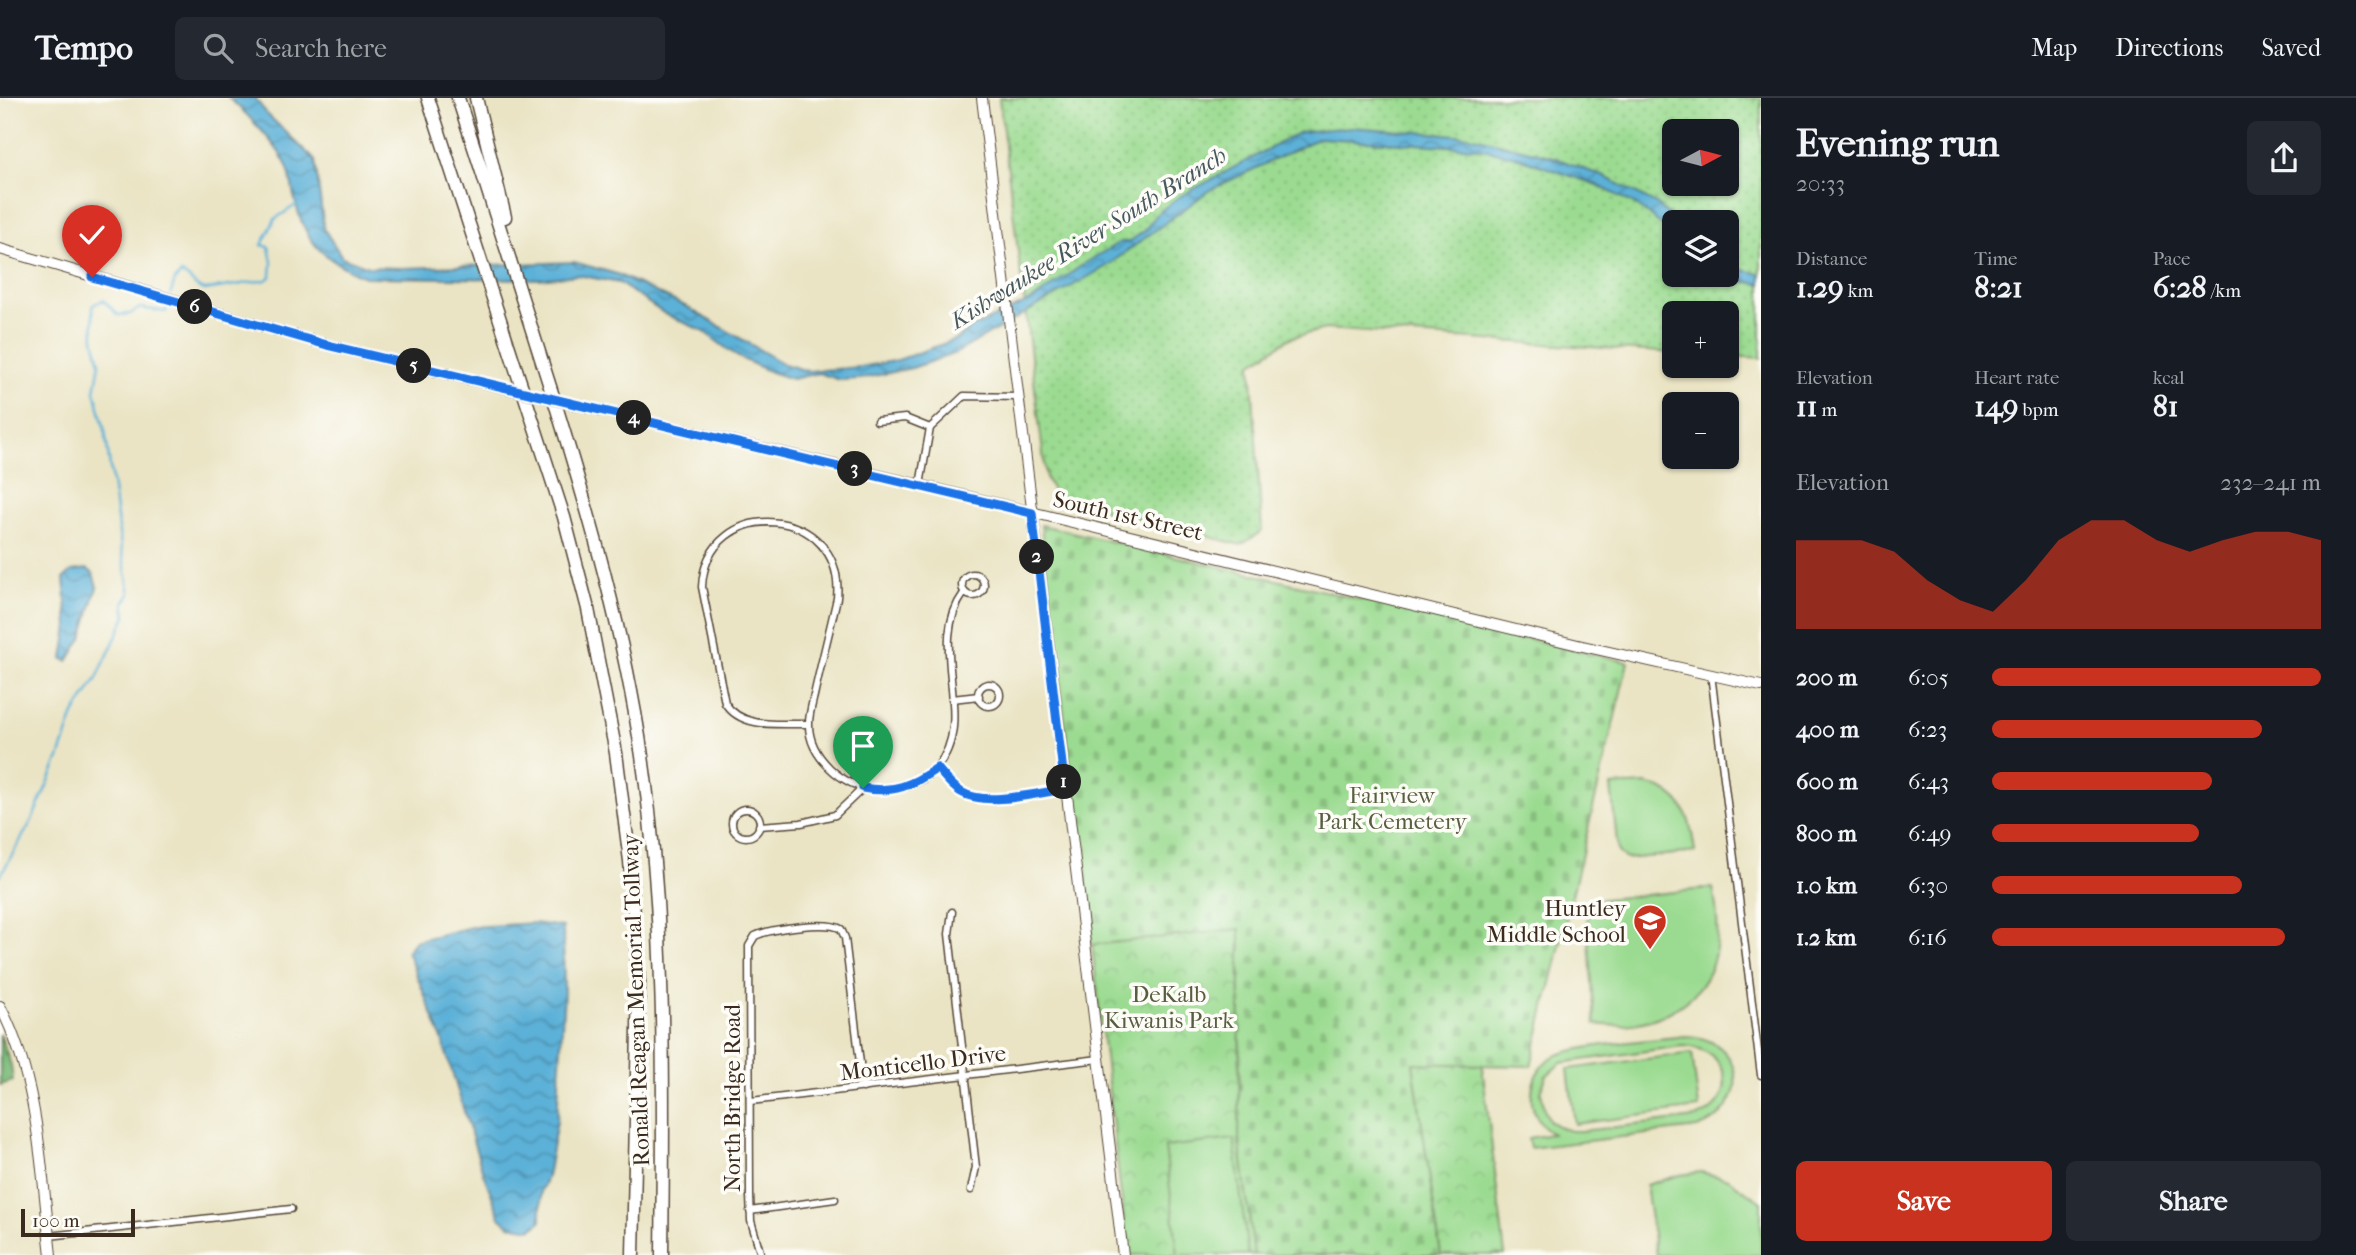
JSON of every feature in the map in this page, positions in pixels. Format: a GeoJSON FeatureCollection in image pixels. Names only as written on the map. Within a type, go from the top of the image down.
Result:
{"type":"FeatureCollection","features":[{"type":"Feature","properties":{"kind":"highway","name":"Ronald Reagan Memorial Tollway"},"geometry":{"type":"LineString","coordinates":[[428,98],[549,465],[577,564],[600,662],[616,753],[630,861],[639,984],[633,1255]]}},
{"type":"Feature","properties":{"kind":"highway"},"geometry":{"type":"LineString","coordinates":[[458,98],[508,248]]}},
{"type":"Feature","properties":{"kind":"highway"},"geometry":{"type":"LineString","coordinates":[[476,98],[508,248]]}},
{"type":"Feature","properties":{"kind":"highway","name":"Ronald Reagan Memorial Tollway"},"geometry":{"type":"LineString","coordinates":[[508,248],[589,512],[624,659],[642,753],[655,861],[661,984],[664,1083],[662,1255]]}},
{"type":"Feature","properties":{"kind":"street"},"geometry":{"type":"LineString","coordinates":[[982,98],[1123,1255]]}},
{"type":"Feature","properties":{"kind":"street","name":"South 1st Street"},"geometry":{"type":"LineString","coordinates":[[0,249],[327,345],[920,485],[1578,645],[1761,686]]}},
{"type":"Feature","properties":{"kind":"street"},"geometry":{"type":"LineString","coordinates":[[920,485],[930,428],[964,396],[1018,397]]}},
{"type":"Feature","properties":{"kind":"street"},"geometry":{"type":"LineString","coordinates":[[877,421],[905,418],[930,428]]}},
{"type":"Feature","properties":{"kind":"street"},"geometry":{"type":"LineString","coordinates":[[809,724],[750,722],[729,710],[719,684],[702,587],[703,573],[710,554],[719,543],[735,530],[749,524],[784,523],[810,534],[824,547],[833,562],[838,579],[837,598],[809,724],[815,746],[826,764],[847,782],[863,788],[886,791],[904,788],[937,768],[952,735],[948,643],[955,606],[964,593]]}},
{"type":"Feature","properties":{"kind":"street"},"geometry":{"type":"LineString","coordinates":[[1711,674],[1761,1075]]}},
{"type":"Feature","properties":{"kind":"street"},"geometry":{"type":"LineString","coordinates":[[952,699],[979,696]]}},
{"type":"Feature","properties":{"kind":"street"},"geometry":{"type":"LineString","coordinates":[[937,768],[960,791],[976,798],[998,798],[1065,789]]}},
{"type":"Feature","properties":{"kind":"street"},"geometry":{"type":"LineString","coordinates":[[759,826],[822,820],[835,815],[863,788]]}},
{"type":"Feature","properties":{"kind":"street"},"geometry":{"type":"LineString","coordinates":[[741,810],[749,810],[756,814],[759,826],[754,834],[741,836],[734,829],[733,820],[741,810]]}},
{"type":"Feature","properties":{"kind":"street"},"geometry":{"type":"LineString","coordinates":[[953,912],[949,934],[976,1167],[971,1190]]}},
{"type":"Feature","properties":{"kind":"street","name":"North Bridge Road"},"geometry":{"type":"LineString","coordinates":[[761,1255],[750,1211],[751,940],[765,932],[804,927],[829,925],[841,929],[845,938],[863,1088]]}},
{"type":"Feature","properties":{"kind":"street"},"geometry":{"type":"LineString","coordinates":[[0,1006],[17,1041],[29,1084],[51,1255]]}},
{"type":"Feature","properties":{"kind":"street","name":"Monticello Drive"},"geometry":{"type":"LineString","coordinates":[[751,1101],[1099,1059]]}},
{"type":"Feature","properties":{"kind":"street"},"geometry":{"type":"LineString","coordinates":[[750,1211],[835,1199]]}},
{"type":"Feature","properties":{"kind":"street"},"geometry":{"type":"LineString","coordinates":[[49,1236],[291,1209]]}},
{"type":"Feature","properties":{"kind":"green space"},"geometry":{"type":"Polygon","coordinates":[[[999,98],[1761,98],[1761,358],[1739,357],[1739,301],[1662,301],[1662,352],[1325,329],[1290,338],[1251,364],[1262,531],[1241,545],[1057,498],[1046,478],[999,98]]]}},
{"type":"Feature","properties":{"kind":"green space","name":"Fairview Park Cemetery"},"geometry":{"type":"Polygon","coordinates":[[[1041,525],[1628,662],[1531,1066],[1413,1064],[1441,1255],[1254,1255],[1239,1139],[1240,930],[1092,945],[1041,525]]]}},
{"type":"Feature","properties":{"kind":"green space"},"geometry":{"type":"Polygon","coordinates":[[[1646,784],[1669,794],[1683,808],[1691,828],[1695,852],[1626,859],[1618,852],[1611,786],[1646,784]]]}},
{"type":"Feature","properties":{"kind":"green space"},"geometry":{"type":"Polygon","coordinates":[[[1713,888],[1717,945],[1709,972],[1699,988],[1670,1012],[1652,1019],[1634,1024],[1595,1024],[1587,912],[1596,900],[1713,888]]]}},
{"type":"Feature","properties":{"kind":"green space","name":"DeKalb Kiwanis Park"},"geometry":{"type":"Polygon","coordinates":[[[1240,929],[1239,1139],[1254,1255],[1128,1255],[1092,945],[1240,929]]]}},
{"type":"Feature","properties":{"kind":"green space"},"geometry":{"type":"Polygon","coordinates":[[[0,1034],[11,1065],[13,1081],[0,1085],[0,1034]]]}},
{"type":"Feature","properties":{"kind":"green space"},"geometry":{"type":"Polygon","coordinates":[[[1684,1036],[1705,1039],[1720,1048],[1730,1060],[1735,1075],[1734,1091],[1728,1106],[1715,1119],[1697,1128],[1530,1148],[1528,1138],[1552,1134],[1536,1116],[1532,1105],[1535,1078],[1550,1059],[1575,1050],[1684,1036]],[[1682,1046],[1561,1063],[1546,1076],[1541,1092],[1545,1111],[1550,1121],[1571,1131],[1696,1118],[1720,1100],[1724,1088],[1720,1065],[1711,1055],[1699,1049],[1682,1046]]]}},
{"type":"Feature","properties":{"kind":"green space"},"geometry":{"type":"Polygon","coordinates":[[[1692,1053],[1699,1108],[1575,1124],[1568,1069],[1692,1053]]]}},
{"type":"Feature","properties":{"kind":"green space"},"geometry":{"type":"Polygon","coordinates":[[[1413,1063],[1482,1065],[1505,1255],[1441,1255],[1413,1063]]]}},
{"type":"Feature","properties":{"kind":"green space"},"geometry":{"type":"Polygon","coordinates":[[[1234,1139],[1248,1255],[1178,1255],[1165,1147],[1234,1139]]]}},
{"type":"Feature","properties":{"kind":"green space"},"geometry":{"type":"Polygon","coordinates":[[[1701,1172],[1728,1179],[1761,1202],[1761,1255],[1656,1255],[1646,1185],[1701,1172]]]}},
{"type":"Feature","properties":{"kind":"water"},"geometry":{"type":"Polygon","coordinates":[[[229,98],[255,98],[267,114],[315,160],[324,229],[342,257],[369,267],[403,268],[574,262],[617,274],[685,306],[784,364],[808,371],[861,367],[898,360],[957,339],[971,328],[1032,300],[1120,242],[1129,242],[1177,198],[1300,132],[1351,127],[1470,136],[1550,156],[1605,177],[1663,210],[1662,225],[1638,206],[1597,185],[1516,157],[1479,148],[1319,138],[1210,190],[1107,266],[956,353],[912,368],[860,379],[840,380],[819,373],[792,379],[738,357],[703,331],[665,314],[619,283],[578,275],[538,279],[365,277],[350,270],[326,256],[310,237],[298,212],[284,161],[229,98]]]}},
{"type":"Feature","properties":{"kind":"water"},"geometry":{"type":"Polygon","coordinates":[[[1739,269],[1761,274],[1761,284],[1739,281],[1739,269]]]}},
{"type":"Feature","properties":{"kind":"water"},"geometry":{"type":"Polygon","coordinates":[[[87,569],[93,573],[97,587],[82,638],[68,661],[63,659],[68,626],[64,578],[72,571],[87,569]]]}},
{"type":"Feature","properties":{"kind":"water"},"geometry":{"type":"Polygon","coordinates":[[[535,923],[563,927],[564,990],[557,1121],[547,1177],[541,1191],[541,1221],[532,1229],[509,1225],[500,1217],[483,1173],[441,1036],[407,951],[415,941],[471,927],[535,923]]]}},
{"type":"Feature","properties":{"kind":"waterway"},"geometry":{"type":"LineString","coordinates":[[171,293],[175,280],[181,274],[205,290],[266,280],[271,276],[272,262],[269,247],[262,245],[275,219],[296,205]]}},
{"type":"Feature","properties":{"kind":"waterway"},"geometry":{"type":"LineString","coordinates":[[0,876],[31,822],[59,758],[74,714],[96,680],[126,616],[124,603],[130,594],[105,431],[95,391],[100,363],[94,339],[93,305],[103,300],[118,315],[130,314],[140,308],[166,312],[167,306]]}},
{"type":"Feature","properties":{"kind":"place","name":"Huntley Middle School"},"geometry":{"type":"Point","coordinates":[1650,951]}},
{"type":"Feature","properties":{"kind":"route"},"geometry":{"type":"LineString","coordinates":[[92,277],[327,345],[1032,513],[1065,789],[998,798],[976,798],[952,785],[937,768],[904,788],[886,791],[863,788]]}},
{"type":"Feature","properties":{"kind":"water label","name":"Kishwaukee River South Branch"},"geometry":{"type":"Point","coordinates":[1088,238]}}]}
